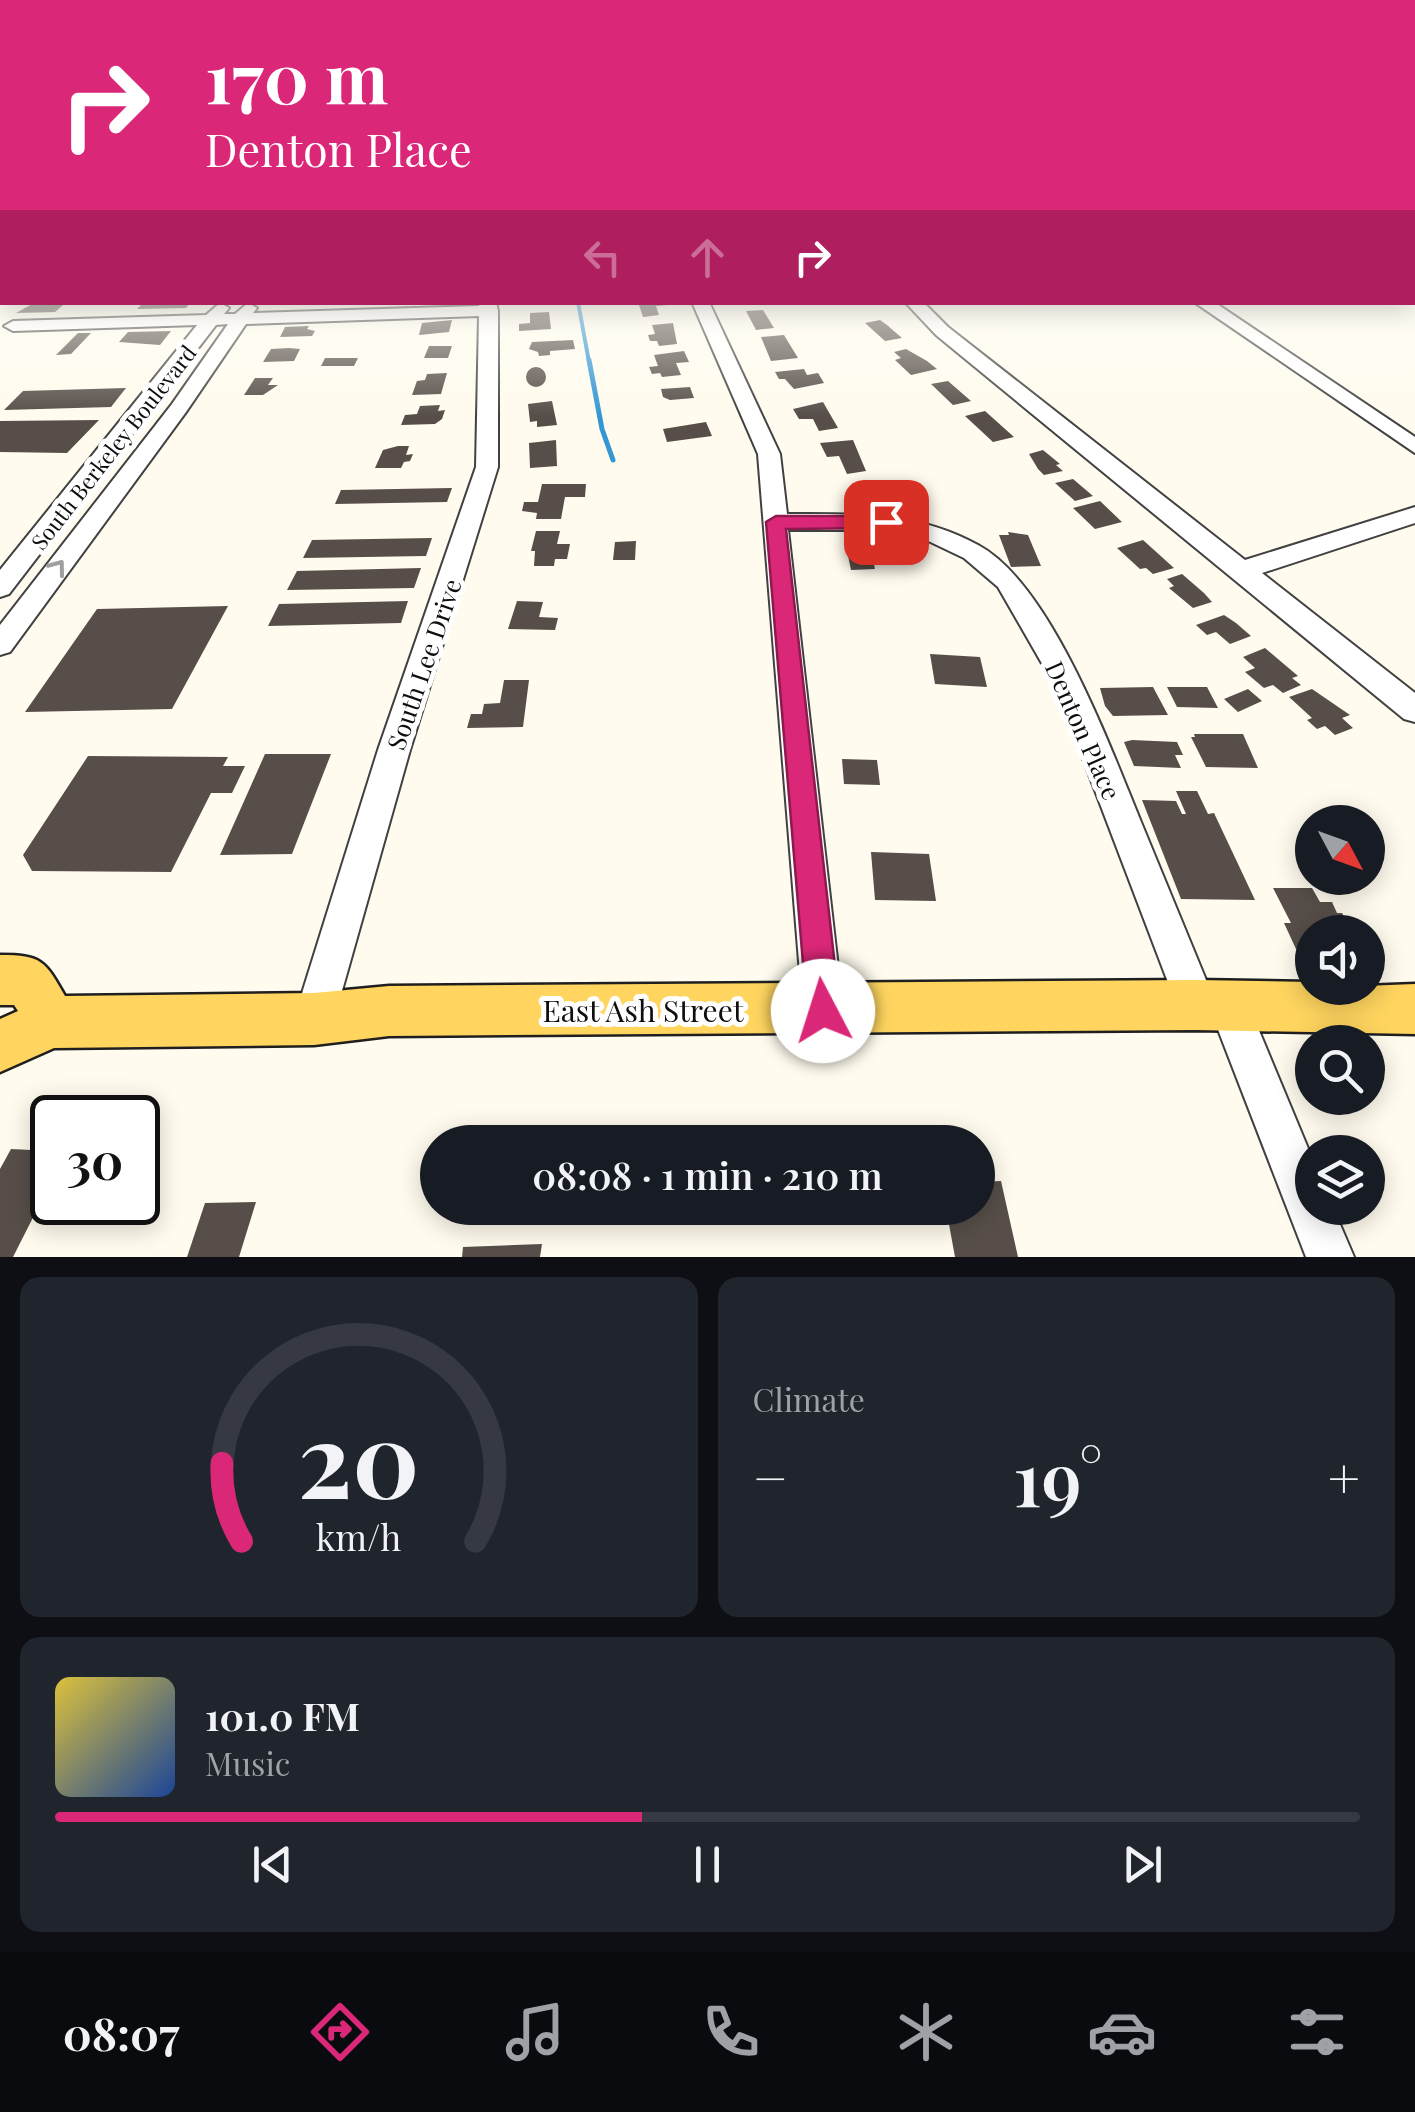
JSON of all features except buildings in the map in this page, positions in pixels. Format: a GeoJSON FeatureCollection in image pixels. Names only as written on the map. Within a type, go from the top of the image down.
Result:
{"type":"FeatureCollection","features":[{"type":"Feature","properties":{"kind":"main road"},"geometry":{"type":"LineString","coordinates":[[0,980],[28,980],[51,1022]]}},
{"type":"Feature","properties":{"kind":"main road","name":"East Ash Street"},"geometry":{"type":"LineString","coordinates":[[0,1046],[51,1022],[314,1020],[389,1011],[823,1011],[1213,1005],[1415,1009]]}},
{"type":"Feature","properties":{"kind":"street"},"geometry":{"type":"LineString","coordinates":[[701,305],[769,454],[823,1011]]}},
{"type":"Feature","properties":{"kind":"street"},"geometry":{"type":"LineString","coordinates":[[916,305],[942,331],[1415,710]]}},
{"type":"Feature","properties":{"kind":"street"},"geometry":{"type":"LineString","coordinates":[[1206,305],[1415,447]]}},
{"type":"Feature","properties":{"kind":"street"},"geometry":{"type":"LineString","coordinates":[[13,326],[218,311],[488,307]]}},
{"type":"Feature","properties":{"kind":"street","name":"South Lee Drive"},"geometry":{"type":"LineString","coordinates":[[314,1020],[394,750],[487,466],[488,307]]}},
{"type":"Feature","properties":{"kind":"street","name":"South Berkeley Boulevard"},"geometry":{"type":"LineString","coordinates":[[0,645],[247,310]]}},
{"type":"Feature","properties":{"kind":"street","name":"South Berkeley Boulevard"},"geometry":{"type":"LineString","coordinates":[[0,588],[218,311]]}},
{"type":"Feature","properties":{"kind":"street"},"geometry":{"type":"LineString","coordinates":[[1242,570],[1415,515]]}},
{"type":"Feature","properties":{"kind":"street","name":"Denton Place"},"geometry":{"type":"LineString","coordinates":[[776,522],[886,522],[927,530],[973,552],[1007,580],[1070,686],[1330,1257]]}},
{"type":"Feature","properties":{"kind":"waterway"},"geometry":{"type":"LineString","coordinates":[[579,305],[589,362]]}},
{"type":"Feature","properties":{"kind":"waterway"},"geometry":{"type":"LineString","coordinates":[[589,360],[602,429],[613,460]]}},
{"type":"Feature","properties":{"kind":"route"},"geometry":{"type":"LineString","coordinates":[[823,1011],[776,522],[886,522]]}}]}
